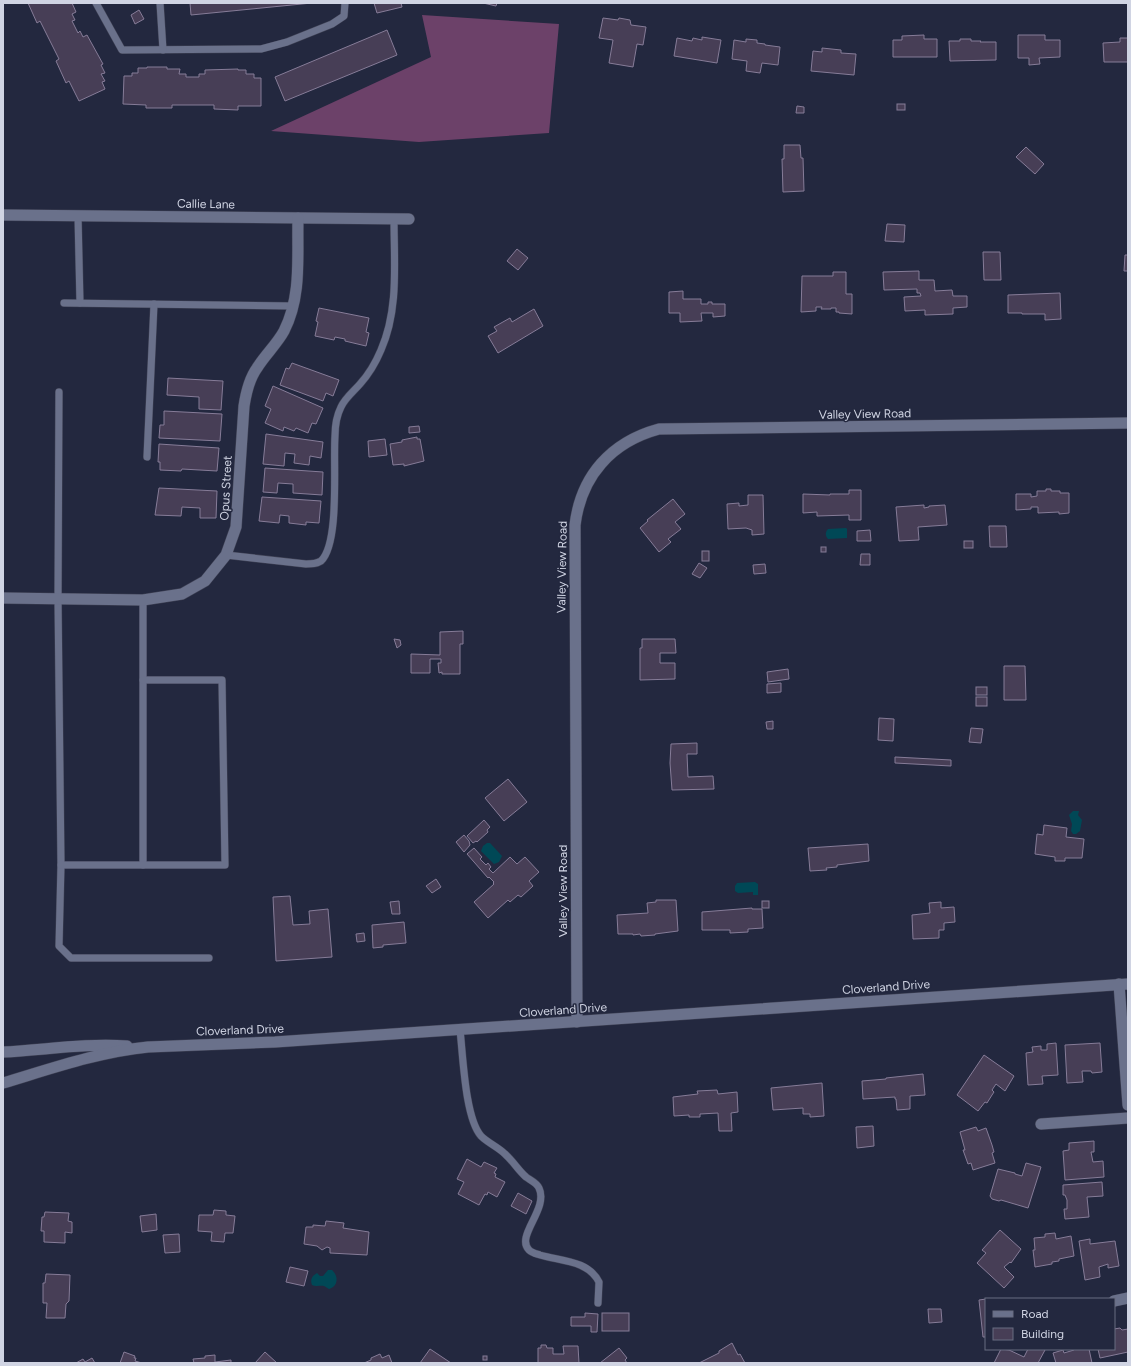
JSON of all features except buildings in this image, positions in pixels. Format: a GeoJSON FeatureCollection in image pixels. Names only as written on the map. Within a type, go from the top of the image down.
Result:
{"type":"FeatureCollection","features":[{"type":"Feature","properties":{"kind":"street","name":"Callie Lane"},"geometry":{"type":"LineString","coordinates":[[3,215],[409,219]]}},
{"type":"Feature","properties":{"kind":"street","name":"Opus Street"},"geometry":{"type":"LineString","coordinates":[[3,598],[143,600],[182,594],[205,581],[226,555],[236,528],[246,392],[256,368],[284,332],[294,306],[297,274],[298,218]]}},
{"type":"Feature","properties":{"kind":"street","name":"Valley View Road"},"geometry":{"type":"LineString","coordinates":[[577,1022],[575,525],[577,509],[584,489],[601,463],[610,454],[627,442],[648,432],[659,430],[1128,423]]}},
{"type":"Feature","properties":{"kind":"street","name":"Cloverland Drive"},"geometry":{"type":"LineString","coordinates":[[3,1083],[78,1061],[128,1049],[148,1047],[275,1042],[1124,984]]}},
{"type":"Feature","properties":{"kind":"street"},"geometry":{"type":"LineString","coordinates":[[1124,984],[1128,1105]]}},
{"type":"Feature","properties":{"kind":"street"},"geometry":{"type":"LineString","coordinates":[[3,1052],[111,1044],[148,1047]]}},
{"type":"Feature","properties":{"kind":"street"},"geometry":{"type":"LineString","coordinates":[[1041,1124],[1128,1118]]}},
{"type":"Feature","properties":{"kind":"street"},"geometry":{"type":"LineString","coordinates":[[1115,1301],[1128,1298]]}},
{"type":"Feature","properties":{"kind":"lane"},"geometry":{"type":"LineString","coordinates":[[96,3],[122,50],[261,49],[287,42],[332,24],[344,16],[345,3]]}},
{"type":"Feature","properties":{"kind":"lane"},"geometry":{"type":"LineString","coordinates":[[160,3],[163,50]]}},
{"type":"Feature","properties":{"kind":"lane"},"geometry":{"type":"LineString","coordinates":[[78,216],[80,304]]}},
{"type":"Feature","properties":{"kind":"lane"},"geometry":{"type":"LineString","coordinates":[[226,555],[306,564],[315,564],[325,556],[329,545],[333,524],[335,435],[337,419],[341,407],[346,399],[362,382],[373,366],[381,350],[388,328],[395,286],[394,219]]}},
{"type":"Feature","properties":{"kind":"lane"},"geometry":{"type":"LineString","coordinates":[[64,303],[294,306]]}},
{"type":"Feature","properties":{"kind":"lane"},"geometry":{"type":"LineString","coordinates":[[147,457],[154,304]]}},
{"type":"Feature","properties":{"kind":"lane"},"geometry":{"type":"LineString","coordinates":[[59,392],[58,599],[61,865],[59,946],[71,958],[209,958]]}},
{"type":"Feature","properties":{"kind":"lane"},"geometry":{"type":"LineString","coordinates":[[143,600],[143,865]]}},
{"type":"Feature","properties":{"kind":"lane"},"geometry":{"type":"LineString","coordinates":[[61,865],[225,865],[222,680],[143,680]]}},
{"type":"Feature","properties":{"kind":"lane"},"geometry":{"type":"LineString","coordinates":[[460,1030],[467,1090],[475,1126],[480,1136],[506,1155],[519,1170],[540,1189],[540,1207],[525,1237],[526,1246],[532,1252],[577,1264],[591,1271],[599,1282],[598,1303]]}},
{"type":"Feature","properties":{"kind":"shaded area"},"geometry":{"type":"Polygon","coordinates":[[[422,15],[559,24],[549,133],[419,142],[271,131],[431,57],[422,15]]]}},
{"type":"Feature","properties":{"kind":"shaded area"},"geometry":{"type":"Polygon","coordinates":[[[846,528],[847,538],[828,539],[826,537],[828,529],[846,528]]]}},
{"type":"Feature","properties":{"kind":"shaded area"},"geometry":{"type":"Polygon","coordinates":[[[1073,811],[1079,811],[1078,815],[1082,820],[1080,831],[1076,834],[1073,834],[1071,831],[1072,824],[1069,815],[1073,811]]]}},
{"type":"Feature","properties":{"kind":"shaded area"},"geometry":{"type":"Polygon","coordinates":[[[490,843],[502,856],[499,862],[494,864],[481,851],[483,846],[490,843]]]}},
{"type":"Feature","properties":{"kind":"shaded area"},"geometry":{"type":"Polygon","coordinates":[[[755,882],[758,884],[758,895],[753,895],[753,892],[738,893],[735,891],[735,886],[737,883],[755,882]]]}},
{"type":"Feature","properties":{"kind":"shaded area"},"geometry":{"type":"Polygon","coordinates":[[[328,1270],[332,1270],[336,1275],[336,1284],[332,1288],[329,1289],[324,1286],[312,1285],[311,1279],[314,1275],[317,1273],[320,1276],[323,1276],[328,1270]]]}}]}
